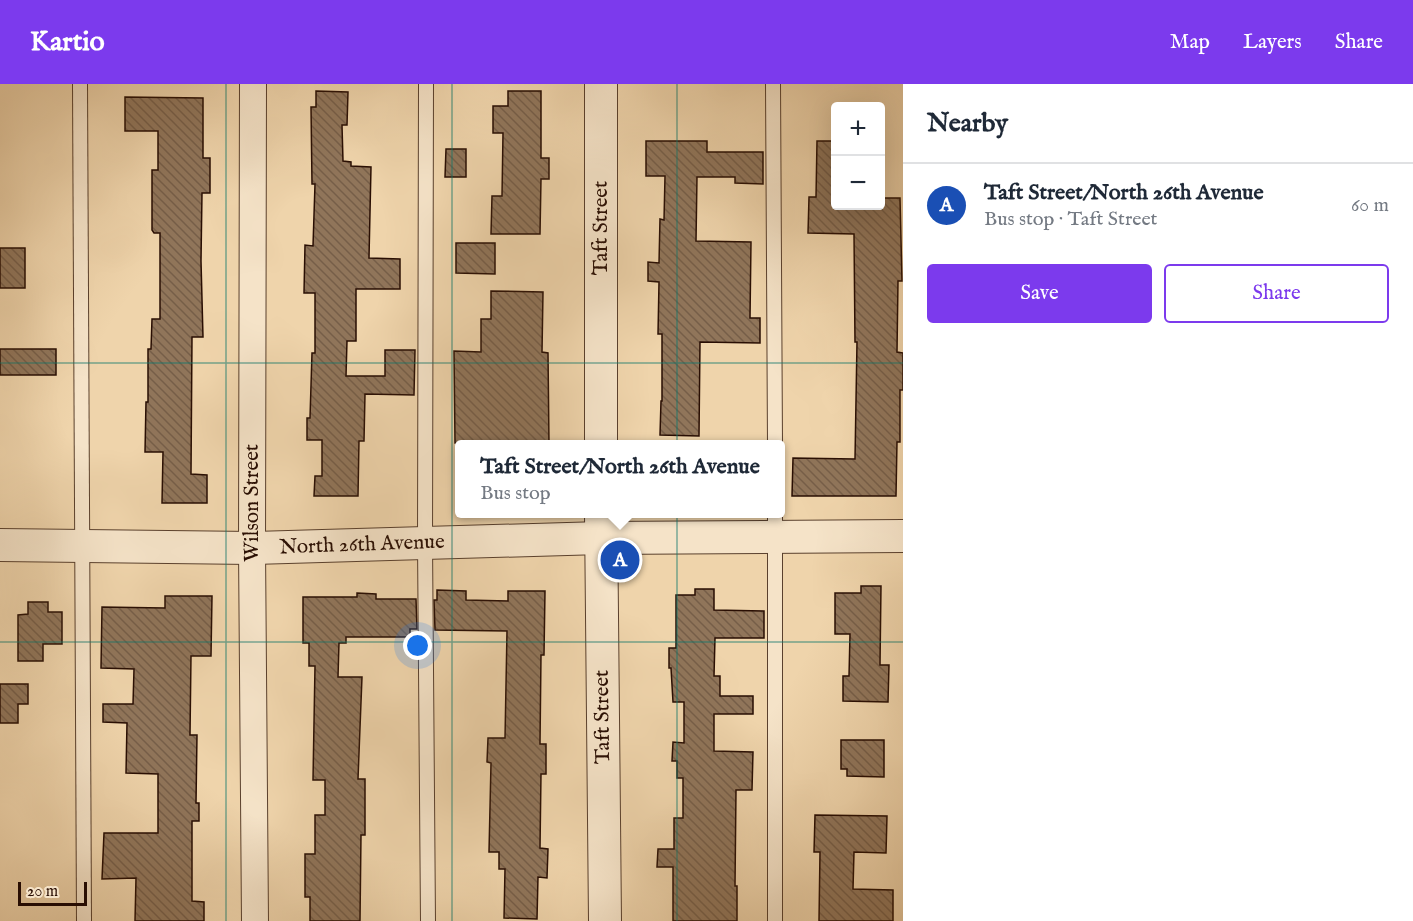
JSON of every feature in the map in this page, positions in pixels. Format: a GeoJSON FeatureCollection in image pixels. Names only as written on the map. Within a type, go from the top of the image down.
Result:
{"type":"FeatureCollection","features":[{"type":"Feature","properties":{"kind":"street","name":"Wilson Street"},"geometry":{"type":"LineString","coordinates":[[253,84],[252,548],[255,921]]}},
{"type":"Feature","properties":{"kind":"street","name":"Taft Street"},"geometry":{"type":"LineString","coordinates":[[601,84],[601,440]]}},
{"type":"Feature","properties":{"kind":"street","name":"North 26th Avenue"},"geometry":{"type":"LineString","coordinates":[[0,545],[252,548],[425,543],[601,526],[775,525],[903,536]]}},
{"type":"Feature","properties":{"kind":"street","name":"Taft Street"},"geometry":{"type":"LineString","coordinates":[[601,526],[605,921]]}},
{"type":"Feature","properties":{"kind":"lane"},"geometry":{"type":"LineString","coordinates":[[80,84],[84,921]]}},
{"type":"Feature","properties":{"kind":"lane"},"geometry":{"type":"LineString","coordinates":[[426,84],[425,543],[428,921]]}},
{"type":"Feature","properties":{"kind":"lane"},"geometry":{"type":"LineString","coordinates":[[773,84],[775,440]]}},
{"type":"Feature","properties":{"kind":"lane"},"geometry":{"type":"LineString","coordinates":[[775,525],[775,921]]}},
{"type":"Feature","properties":{"kind":"building"},"geometry":{"type":"Polygon","coordinates":[[[316,91],[348,92],[347,125],[342,125],[343,161],[351,162],[351,166],[371,167],[369,258],[400,259],[400,289],[356,289],[356,341],[347,341],[346,376],[385,376],[385,350],[415,350],[414,395],[365,394],[364,441],[359,441],[358,496],[314,496],[315,476],[322,476],[322,440],[307,440],[312,353],[315,353],[315,293],[304,293],[305,245],[313,246],[315,184],[312,184],[311,107],[316,107],[316,91]]]}},
{"type":"Feature","properties":{"kind":"building"},"geometry":{"type":"Polygon","coordinates":[[[508,91],[541,91],[541,158],[549,158],[549,179],[541,179],[540,234],[491,234],[492,196],[502,196],[503,133],[493,133],[493,106],[508,106],[508,91]]]}},
{"type":"Feature","properties":{"kind":"building"},"geometry":{"type":"Polygon","coordinates":[[[125,97],[203,98],[203,158],[210,158],[210,193],[202,193],[203,337],[192,337],[191,474],[207,475],[207,503],[162,503],[163,452],[145,452],[148,349],[151,349],[152,319],[160,319],[160,233],[154,233],[152,230],[152,170],[158,170],[158,131],[125,131],[125,97]]]}},
{"type":"Feature","properties":{"kind":"building"},"geometry":{"type":"Polygon","coordinates":[[[646,141],[707,141],[707,152],[763,152],[763,184],[735,183],[735,177],[697,177],[696,241],[751,242],[750,318],[760,318],[760,343],[700,342],[699,436],[660,435],[662,334],[658,334],[659,282],[648,281],[648,262],[659,263],[660,219],[664,220],[665,176],[646,176],[646,141]]]}},
{"type":"Feature","properties":{"kind":"building"},"geometry":{"type":"Polygon","coordinates":[[[817,141],[831,141],[831,210],[885,210],[885,198],[900,198],[902,281],[898,281],[897,352],[903,353],[903,390],[900,390],[900,442],[897,442],[896,496],[792,496],[793,458],[855,459],[857,342],[855,342],[854,234],[808,233],[809,197],[816,197],[817,141]]]}},
{"type":"Feature","properties":{"kind":"building"},"geometry":{"type":"Polygon","coordinates":[[[446,149],[466,149],[466,177],[445,177],[446,149]]]}},
{"type":"Feature","properties":{"kind":"building"},"geometry":{"type":"Polygon","coordinates":[[[456,243],[495,243],[495,274],[456,273],[456,243]]]}},
{"type":"Feature","properties":{"kind":"building"},"geometry":{"type":"Polygon","coordinates":[[[0,248],[25,248],[25,288],[0,288],[0,248]]]}},
{"type":"Feature","properties":{"kind":"building"},"geometry":{"type":"Polygon","coordinates":[[[491,291],[543,292],[542,352],[548,353],[549,440],[455,440],[455,443],[454,351],[481,352],[481,319],[491,319],[491,291]]]}},
{"type":"Feature","properties":{"kind":"building"},"geometry":{"type":"Polygon","coordinates":[[[0,349],[56,349],[56,375],[0,375],[0,349]]]}},
{"type":"Feature","properties":{"kind":"building"},"geometry":{"type":"Polygon","coordinates":[[[861,586],[881,586],[880,665],[889,665],[888,702],[843,701],[843,676],[849,676],[850,634],[835,634],[835,593],[861,593],[861,586]]]}},
{"type":"Feature","properties":{"kind":"building"},"geometry":{"type":"Polygon","coordinates":[[[695,589],[714,589],[714,610],[764,611],[764,638],[715,638],[714,676],[720,676],[720,696],[753,696],[753,714],[714,714],[714,751],[753,752],[752,790],[736,790],[737,921],[673,921],[673,867],[657,867],[658,849],[674,849],[674,818],[683,818],[683,778],[677,778],[677,761],[672,761],[673,742],[684,743],[684,702],[673,702],[669,648],[676,648],[676,595],[695,595],[695,589]]]}},
{"type":"Feature","properties":{"kind":"building"},"geometry":{"type":"Polygon","coordinates":[[[437,590],[466,591],[466,600],[508,601],[508,591],[545,591],[544,655],[541,655],[540,744],[546,744],[546,774],[541,774],[540,848],[548,849],[547,878],[538,877],[537,919],[504,918],[505,869],[499,869],[499,852],[489,852],[491,763],[487,762],[488,738],[505,738],[507,631],[435,630],[434,600],[437,600],[437,590]]]}},
{"type":"Feature","properties":{"kind":"building"},"geometry":{"type":"Polygon","coordinates":[[[357,593],[376,594],[376,599],[416,599],[417,629],[410,629],[410,637],[346,637],[346,643],[339,643],[338,677],[362,677],[358,779],[365,779],[365,835],[361,835],[360,921],[310,921],[310,897],[305,897],[305,854],[315,854],[315,815],[325,815],[325,780],[313,780],[315,666],[309,666],[309,643],[303,643],[303,597],[357,597],[357,593]]]}},
{"type":"Feature","properties":{"kind":"building"},"geometry":{"type":"Polygon","coordinates":[[[165,596],[212,596],[211,656],[191,656],[190,735],[197,735],[196,803],[199,803],[199,821],[192,821],[192,901],[204,902],[204,921],[135,921],[136,878],[102,879],[104,833],[158,833],[158,774],[126,773],[127,723],[103,722],[103,704],[133,704],[134,669],[101,668],[102,607],[165,608],[165,596]]]}},
{"type":"Feature","properties":{"kind":"building"},"geometry":{"type":"Polygon","coordinates":[[[28,602],[48,602],[48,612],[62,612],[62,644],[43,644],[43,661],[18,661],[18,615],[28,614],[28,602]]]}},
{"type":"Feature","properties":{"kind":"building"},"geometry":{"type":"Polygon","coordinates":[[[0,684],[28,684],[28,704],[18,704],[18,723],[0,723],[0,684]]]}},
{"type":"Feature","properties":{"kind":"building"},"geometry":{"type":"Polygon","coordinates":[[[841,740],[884,740],[884,777],[847,776],[847,769],[841,769],[841,740]]]}},
{"type":"Feature","properties":{"kind":"building"},"geometry":{"type":"Polygon","coordinates":[[[815,815],[887,816],[886,853],[854,852],[853,889],[893,890],[893,921],[819,921],[820,852],[814,852],[815,815]]]}},
{"type":"Feature","properties":{"kind":"place","name":"Taft Street/North 26th Avenue"},"geometry":{"type":"Point","coordinates":[620,560]}}]}
